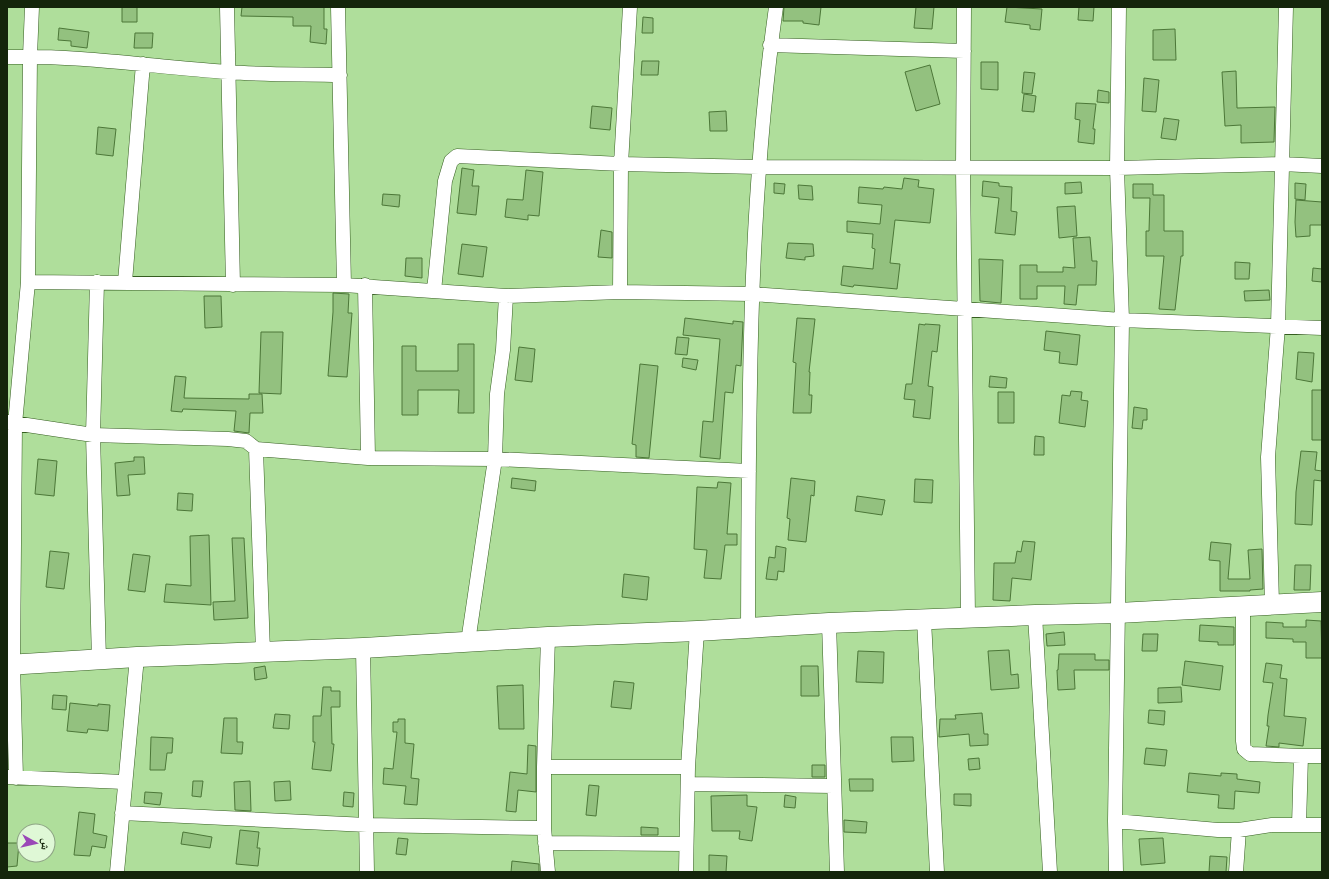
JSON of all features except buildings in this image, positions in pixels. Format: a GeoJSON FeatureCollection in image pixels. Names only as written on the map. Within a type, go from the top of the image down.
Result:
{"type":"FeatureCollection","features":[{"type":"Feature","properties":{"kind":"main road"},"geometry":{"type":"LineString","coordinates":[[10,665],[137,657],[363,648],[830,623],[1118,613],[1322,602]]}},
{"type":"Feature","properties":{"kind":"street"},"geometry":{"type":"LineString","coordinates":[[32,7],[30,56],[28,282],[11,423],[11,777],[124,782]]}},
{"type":"Feature","properties":{"kind":"street"},"geometry":{"type":"LineString","coordinates":[[227,7],[233,285]]}},
{"type":"Feature","properties":{"kind":"street"},"geometry":{"type":"LineString","coordinates":[[338,7],[344,285]]}},
{"type":"Feature","properties":{"kind":"street"},"geometry":{"type":"LineString","coordinates":[[620,292],[621,164],[630,7]]}},
{"type":"Feature","properties":{"kind":"street"},"geometry":{"type":"LineString","coordinates":[[748,628],[752,294],[759,167],[770,45],[776,7]]}},
{"type":"Feature","properties":{"kind":"street"},"geometry":{"type":"LineString","coordinates":[[964,7],[963,168],[968,618]]}},
{"type":"Feature","properties":{"kind":"street"},"geometry":{"type":"LineString","coordinates":[[1116,872],[1115,821],[1122,320],[1117,168],[1119,7]]}},
{"type":"Feature","properties":{"kind":"street"},"geometry":{"type":"LineString","coordinates":[[1272,604],[1268,457],[1278,326],[1286,7]]}},
{"type":"Feature","properties":{"kind":"street"},"geometry":{"type":"LineString","coordinates":[[770,45],[964,52]]}},
{"type":"Feature","properties":{"kind":"street"},"geometry":{"type":"LineString","coordinates":[[7,56],[30,56],[143,64],[229,72],[340,75]]}},
{"type":"Feature","properties":{"kind":"street"},"geometry":{"type":"LineString","coordinates":[[125,282],[143,64]]}},
{"type":"Feature","properties":{"kind":"street"},"geometry":{"type":"LineString","coordinates":[[434,291],[445,181],[451,161],[457,156],[621,164],[759,167],[1117,168],[1282,164],[1322,166]]}},
{"type":"Feature","properties":{"kind":"street"},"geometry":{"type":"LineString","coordinates":[[28,282],[365,285],[506,296],[620,292],[752,294],[1122,320],[1322,328]]}},
{"type":"Feature","properties":{"kind":"street"},"geometry":{"type":"LineString","coordinates":[[97,282],[93,435],[99,660]]}},
{"type":"Feature","properties":{"kind":"street"},"geometry":{"type":"LineString","coordinates":[[365,285],[368,458]]}},
{"type":"Feature","properties":{"kind":"street"},"geometry":{"type":"LineString","coordinates":[[468,642],[495,460],[497,394],[503,350],[506,296]]}},
{"type":"Feature","properties":{"kind":"street"},"geometry":{"type":"LineString","coordinates":[[11,423],[93,435],[228,439],[246,441],[256,449],[368,458],[495,460],[749,471]]}},
{"type":"Feature","properties":{"kind":"street"},"geometry":{"type":"LineString","coordinates":[[256,449],[263,652]]}},
{"type":"Feature","properties":{"kind":"street"},"geometry":{"type":"LineString","coordinates":[[1243,606],[1244,749],[1250,754],[1322,756]]}},
{"type":"Feature","properties":{"kind":"street"},"geometry":{"type":"LineString","coordinates":[[1035,615],[1050,872]]}},
{"type":"Feature","properties":{"kind":"street"},"geometry":{"type":"LineString","coordinates":[[924,620],[937,872]]}},
{"type":"Feature","properties":{"kind":"street"},"geometry":{"type":"LineString","coordinates":[[830,623],[837,872]]}},
{"type":"Feature","properties":{"kind":"street"},"geometry":{"type":"LineString","coordinates":[[686,872],[688,768],[697,631]]}},
{"type":"Feature","properties":{"kind":"street"},"geometry":{"type":"LineString","coordinates":[[548,637],[544,767],[544,828],[548,872]]}},
{"type":"Feature","properties":{"kind":"street"},"geometry":{"type":"LineString","coordinates":[[363,648],[367,872]]}},
{"type":"Feature","properties":{"kind":"street"},"geometry":{"type":"LineString","coordinates":[[117,872],[124,782],[137,657]]}},
{"type":"Feature","properties":{"kind":"street"},"geometry":{"type":"LineString","coordinates":[[1299,825],[1300,756]]}},
{"type":"Feature","properties":{"kind":"street"},"geometry":{"type":"LineString","coordinates":[[544,767],[688,768]]}},
{"type":"Feature","properties":{"kind":"street"},"geometry":{"type":"LineString","coordinates":[[688,784],[834,786]]}},
{"type":"Feature","properties":{"kind":"street"},"geometry":{"type":"LineString","coordinates":[[122,813],[367,825],[544,828]]}},
{"type":"Feature","properties":{"kind":"street"},"geometry":{"type":"LineString","coordinates":[[1115,821],[1218,830],[1238,830],[1272,825],[1322,825]]}},
{"type":"Feature","properties":{"kind":"street"},"geometry":{"type":"LineString","coordinates":[[1236,872],[1238,830]]}},
{"type":"Feature","properties":{"kind":"street"},"geometry":{"type":"LineString","coordinates":[[545,843],[686,844]]}}]}
